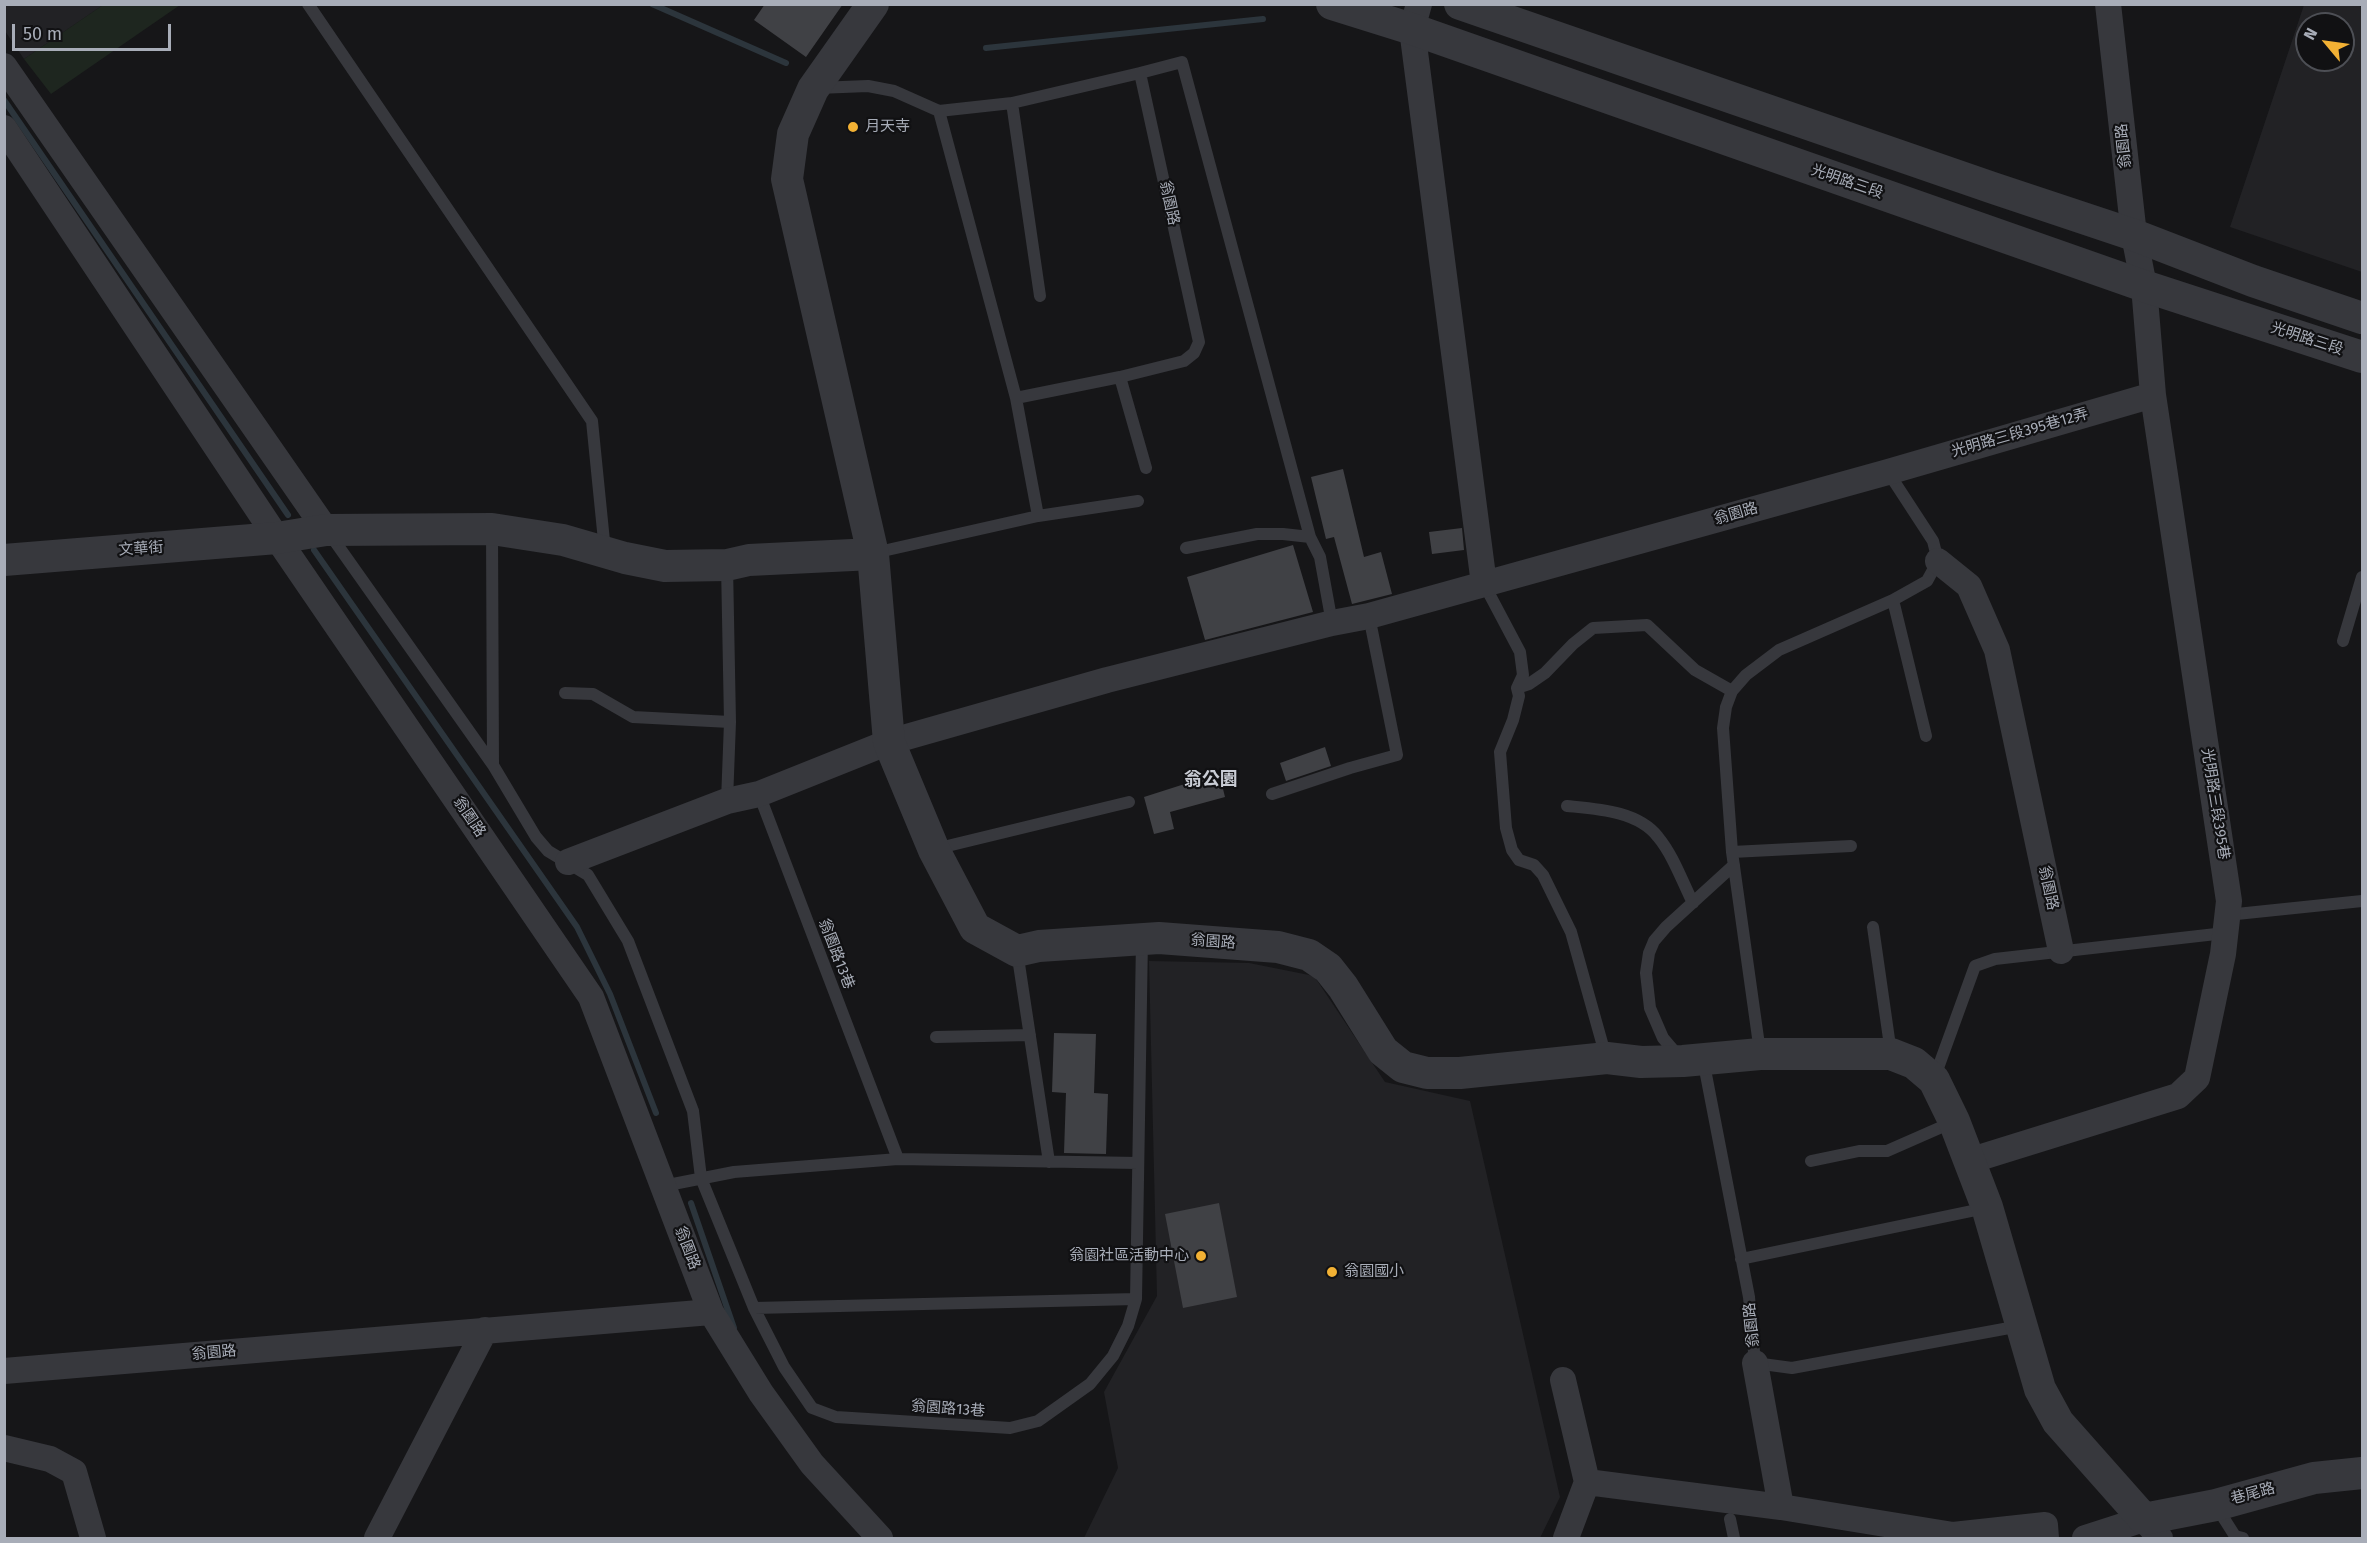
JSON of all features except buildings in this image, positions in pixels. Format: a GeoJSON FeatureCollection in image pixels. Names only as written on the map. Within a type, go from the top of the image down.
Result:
{"type":"FeatureCollection","features":[{"type":"Feature","properties":{"kind":"street"},"geometry":{"type":"LineString","coordinates":[[873,4],[813,88],[793,134],[787,179],[873,554],[889,742],[934,850],[975,928],[1017,951]]}},
{"type":"Feature","properties":{"kind":"street","name":"光明路三段"},"geometry":{"type":"LineString","coordinates":[[1332,4],[1415,17],[2144,286],[2362,357]]}},
{"type":"Feature","properties":{"kind":"street"},"geometry":{"type":"LineString","coordinates":[[1460,4],[2134,235],[2253,281],[2362,318]]}},
{"type":"Feature","properties":{"kind":"street","name":"翁園路"},"geometry":{"type":"LineString","coordinates":[[2108,4],[2134,235],[2144,286]]}},
{"type":"Feature","properties":{"kind":"street"},"geometry":{"type":"LineString","coordinates":[[1415,17],[1484,584]]}},
{"type":"Feature","properties":{"kind":"street"},"geometry":{"type":"LineString","coordinates":[[4,66],[326,530]]}},
{"type":"Feature","properties":{"kind":"street","name":"翁園路"},"geometry":{"type":"LineString","coordinates":[[4,128],[277,538],[591,997],[711,1312],[761,1393],[812,1464],[880,1539]]}},
{"type":"Feature","properties":{"kind":"street","name":"光明路三段395巷"},"geometry":{"type":"LineString","coordinates":[[1969,1161],[2178,1096],[2197,1078],[2229,901],[2153,395],[2144,286]]}},
{"type":"Feature","properties":{"kind":"street","name":"光明路三段395巷12弄"},"geometry":{"type":"LineString","coordinates":[[1888,472],[2153,395]]}},
{"type":"Feature","properties":{"kind":"street","name":"翁園路"},"geometry":{"type":"LineString","coordinates":[[568,862],[727,801],[759,794],[889,742],[1107,680],[1332,623],[1369,616],[1888,472]]}},
{"type":"Feature","properties":{"kind":"street"},"geometry":{"type":"LineString","coordinates":[[277,538],[326,530],[492,529],[562,540],[665,566],[728,565],[749,560],[873,554]]}},
{"type":"Feature","properties":{"kind":"street","name":"文華街"},"geometry":{"type":"LineString","coordinates":[[4,560],[277,538]]}},
{"type":"Feature","properties":{"kind":"street","name":"翁園路"},"geometry":{"type":"LineString","coordinates":[[1938,561],[1969,586],[1997,650],[2061,951]]}},
{"type":"Feature","properties":{"kind":"street","name":"翁園路"},"geometry":{"type":"LineString","coordinates":[[1017,951],[1039,946],[1159,938],[1278,946],[1309,955],[1328,968],[1343,987],[1383,1051],[1402,1067],[1426,1073],[1460,1073],[1606,1058],[1641,1062],[1760,1054],[1891,1054],[1914,1063],[1934,1080],[1954,1121],[1987,1207],[2040,1389],[2058,1422],[2152,1529]]}},
{"type":"Feature","properties":{"kind":"street","name":"翁園路"},"geometry":{"type":"LineString","coordinates":[[4,1371],[711,1312]]}},
{"type":"Feature","properties":{"kind":"street"},"geometry":{"type":"LineString","coordinates":[[377,1539],[485,1330]]}},
{"type":"Feature","properties":{"kind":"street"},"geometry":{"type":"LineString","coordinates":[[1755,1363],[1781,1507]]}},
{"type":"Feature","properties":{"kind":"street"},"geometry":{"type":"LineString","coordinates":[[1563,1380],[1587,1482],[1566,1539]]}},
{"type":"Feature","properties":{"kind":"street"},"geometry":{"type":"LineString","coordinates":[[4,1448],[50,1460],[74,1472],[93,1539]]}},
{"type":"Feature","properties":{"kind":"street","name":"巷尾路"},"geometry":{"type":"LineString","coordinates":[[2152,1529],[2216,1505],[2314,1478],[2362,1473]]}},
{"type":"Feature","properties":{"kind":"street"},"geometry":{"type":"LineString","coordinates":[[1587,1482],[1781,1507],[1953,1535],[2045,1525],[2046,1539]]}},
{"type":"Feature","properties":{"kind":"street"},"geometry":{"type":"LineString","coordinates":[[2085,1539],[2152,1529]]}},
{"type":"Feature","properties":{"kind":"lane"},"geometry":{"type":"LineString","coordinates":[[308,4],[592,421],[605,552]]}},
{"type":"Feature","properties":{"kind":"lane"},"geometry":{"type":"LineString","coordinates":[[813,88],[868,86],[894,91],[939,111],[1012,103],[1182,62],[1310,537],[1320,557],[1332,623]]}},
{"type":"Feature","properties":{"kind":"lane","name":"翁園路"},"geometry":{"type":"LineString","coordinates":[[1016,398],[1120,377],[1184,361],[1194,353],[1199,342],[1140,73]]}},
{"type":"Feature","properties":{"kind":"lane"},"geometry":{"type":"LineString","coordinates":[[1012,103],[1040,296]]}},
{"type":"Feature","properties":{"kind":"lane"},"geometry":{"type":"LineString","coordinates":[[939,111],[1016,398],[1038,516]]}},
{"type":"Feature","properties":{"kind":"lane"},"geometry":{"type":"LineString","coordinates":[[1120,377],[1146,468]]}},
{"type":"Feature","properties":{"kind":"lane"},"geometry":{"type":"LineString","coordinates":[[1760,1054],[1733,859],[1723,728],[1726,707],[1732,691],[1746,675],[1779,650],[1893,600],[1927,580],[1938,561],[1933,541],[1888,472]]}},
{"type":"Feature","properties":{"kind":"lane"},"geometry":{"type":"LineString","coordinates":[[873,554],[1038,516],[1138,501]]}},
{"type":"Feature","properties":{"kind":"lane"},"geometry":{"type":"LineString","coordinates":[[492,529],[493,765]]}},
{"type":"Feature","properties":{"kind":"lane","name":"翁園路13巷"},"geometry":{"type":"LineString","coordinates":[[326,530],[493,765],[536,837],[548,851],[588,875],[628,941],[693,1111],[701,1178],[754,1308],[784,1367],[812,1408],[836,1417],[1010,1428],[1038,1421],[1090,1384],[1113,1356],[1128,1326],[1136,1299],[1142,940]]}},
{"type":"Feature","properties":{"kind":"lane"},"geometry":{"type":"LineString","coordinates":[[1186,548],[1257,534],[1310,537]]}},
{"type":"Feature","properties":{"kind":"lane"},"geometry":{"type":"LineString","coordinates":[[727,801],[730,722],[728,565]]}},
{"type":"Feature","properties":{"kind":"lane"},"geometry":{"type":"LineString","coordinates":[[2343,641],[2362,577]]}},
{"type":"Feature","properties":{"kind":"lane"},"geometry":{"type":"LineString","coordinates":[[1484,584],[1520,652],[1523,675],[1517,688],[1519,696],[1515,712],[1500,752],[1506,828],[1512,850],[1519,860],[1534,866],[1543,875],[1571,932],[1606,1058]]}},
{"type":"Feature","properties":{"kind":"lane"},"geometry":{"type":"LineString","coordinates":[[1893,600],[1926,736]]}},
{"type":"Feature","properties":{"kind":"lane"},"geometry":{"type":"LineString","coordinates":[[1272,794],[1397,755],[1369,616]]}},
{"type":"Feature","properties":{"kind":"lane"},"geometry":{"type":"LineString","coordinates":[[1517,688],[1529,684],[1545,673],[1573,644],[1593,628],[1647,625],[1695,670],[1732,691]]}},
{"type":"Feature","properties":{"kind":"lane"},"geometry":{"type":"LineString","coordinates":[[565,693],[593,694],[633,717],[730,722]]}},
{"type":"Feature","properties":{"kind":"lane","name":"翁園路13巷"},"geometry":{"type":"LineString","coordinates":[[759,794],[898,1159]]}},
{"type":"Feature","properties":{"kind":"lane"},"geometry":{"type":"LineString","coordinates":[[934,850],[1129,802]]}},
{"type":"Feature","properties":{"kind":"lane"},"geometry":{"type":"LineString","coordinates":[[1567,806],[1602,809],[1634,819],[1657,835],[1693,903]]}},
{"type":"Feature","properties":{"kind":"lane"},"geometry":{"type":"LineString","coordinates":[[1693,1060],[1663,1038],[1650,1008],[1646,974],[1649,953],[1654,941],[1733,859],[1851,846]]}},
{"type":"Feature","properties":{"kind":"lane"},"geometry":{"type":"LineString","coordinates":[[1934,1080],[1975,966],[1995,959],[2061,951],[2362,901]]}},
{"type":"Feature","properties":{"kind":"lane"},"geometry":{"type":"LineString","coordinates":[[1873,927],[1891,1054]]}},
{"type":"Feature","properties":{"kind":"lane"},"geometry":{"type":"LineString","coordinates":[[1017,951],[1049,1162]]}},
{"type":"Feature","properties":{"kind":"lane"},"geometry":{"type":"LineString","coordinates":[[936,1037],[1030,1035]]}},
{"type":"Feature","properties":{"kind":"lane","name":"翁園路"},"geometry":{"type":"LineString","coordinates":[[1693,1060],[1749,1297],[1755,1363],[1792,1368],[2020,1326]]}},
{"type":"Feature","properties":{"kind":"lane"},"geometry":{"type":"LineString","coordinates":[[1811,1161],[1859,1151],[1887,1151],[1954,1121]]}},
{"type":"Feature","properties":{"kind":"lane"},"geometry":{"type":"LineString","coordinates":[[663,1186],[734,1172],[898,1159],[1138,1163]]}},
{"type":"Feature","properties":{"kind":"lane"},"geometry":{"type":"LineString","coordinates":[[1740,1259],[1987,1207]]}},
{"type":"Feature","properties":{"kind":"lane"},"geometry":{"type":"LineString","coordinates":[[754,1308],[1136,1299]]}},
{"type":"Feature","properties":{"kind":"lane"},"geometry":{"type":"LineString","coordinates":[[2216,1505],[2235,1536],[2243,1539]]}},
{"type":"Feature","properties":{"kind":"lane"},"geometry":{"type":"LineString","coordinates":[[1730,1519],[1734,1539]]}},
{"type":"Feature","properties":{"kind":"shaded area"},"geometry":{"type":"Polygon","coordinates":[[[2355,4],[2362,7],[2362,272],[2230,227],[2295,32],[2295,72],[2355,72],[2355,12],[2302,12],[2304,5],[2355,4]]]}},
{"type":"Feature","properties":{"kind":"shaded area"},"geometry":{"type":"Polygon","coordinates":[[[4,5],[103,5],[24,59],[5,31],[4,5]]]}},
{"type":"Feature","properties":{"kind":"shaded area"},"geometry":{"type":"Polygon","coordinates":[[[103,5],[180,5],[51,94],[24,59],[103,5]]]}},
{"type":"Feature","properties":{"kind":"shaded area","name":"翁園國小"},"geometry":{"type":"Polygon","coordinates":[[[1149,961],[1249,963],[1314,976],[1385,1082],[1470,1101],[1560,1497],[1540,1538],[1084,1538],[1118,1468],[1104,1392],[1157,1296],[1149,961]]]}},
{"type":"Feature","properties":{"kind":"waterway"},"geometry":{"type":"LineString","coordinates":[[652,4],[786,63]]}},
{"type":"Feature","properties":{"kind":"waterway"},"geometry":{"type":"LineString","coordinates":[[986,48],[1263,19]]}},
{"type":"Feature","properties":{"kind":"waterway"},"geometry":{"type":"LineString","coordinates":[[4,100],[288,515]]}},
{"type":"Feature","properties":{"kind":"waterway"},"geometry":{"type":"LineString","coordinates":[[314,550],[577,927],[610,994],[656,1113]]}},
{"type":"Feature","properties":{"kind":"waterway"},"geometry":{"type":"LineString","coordinates":[[691,1203],[734,1328]]}},
{"type":"Feature","properties":{"kind":"place","name":"月天寺"},"geometry":{"type":"Point","coordinates":[853,127]}},
{"type":"Feature","properties":{"kind":"place","name":"翁園社區活動中心"},"geometry":{"type":"Point","coordinates":[1201,1256]}},
{"type":"Feature","properties":{"kind":"place","name":"翁園國小"},"geometry":{"type":"Point","coordinates":[1332,1272]}},
{"type":"Feature","properties":{"kind":"district","name":"翁公園"},"geometry":{"type":"Point","coordinates":[1211,780]}}]}
